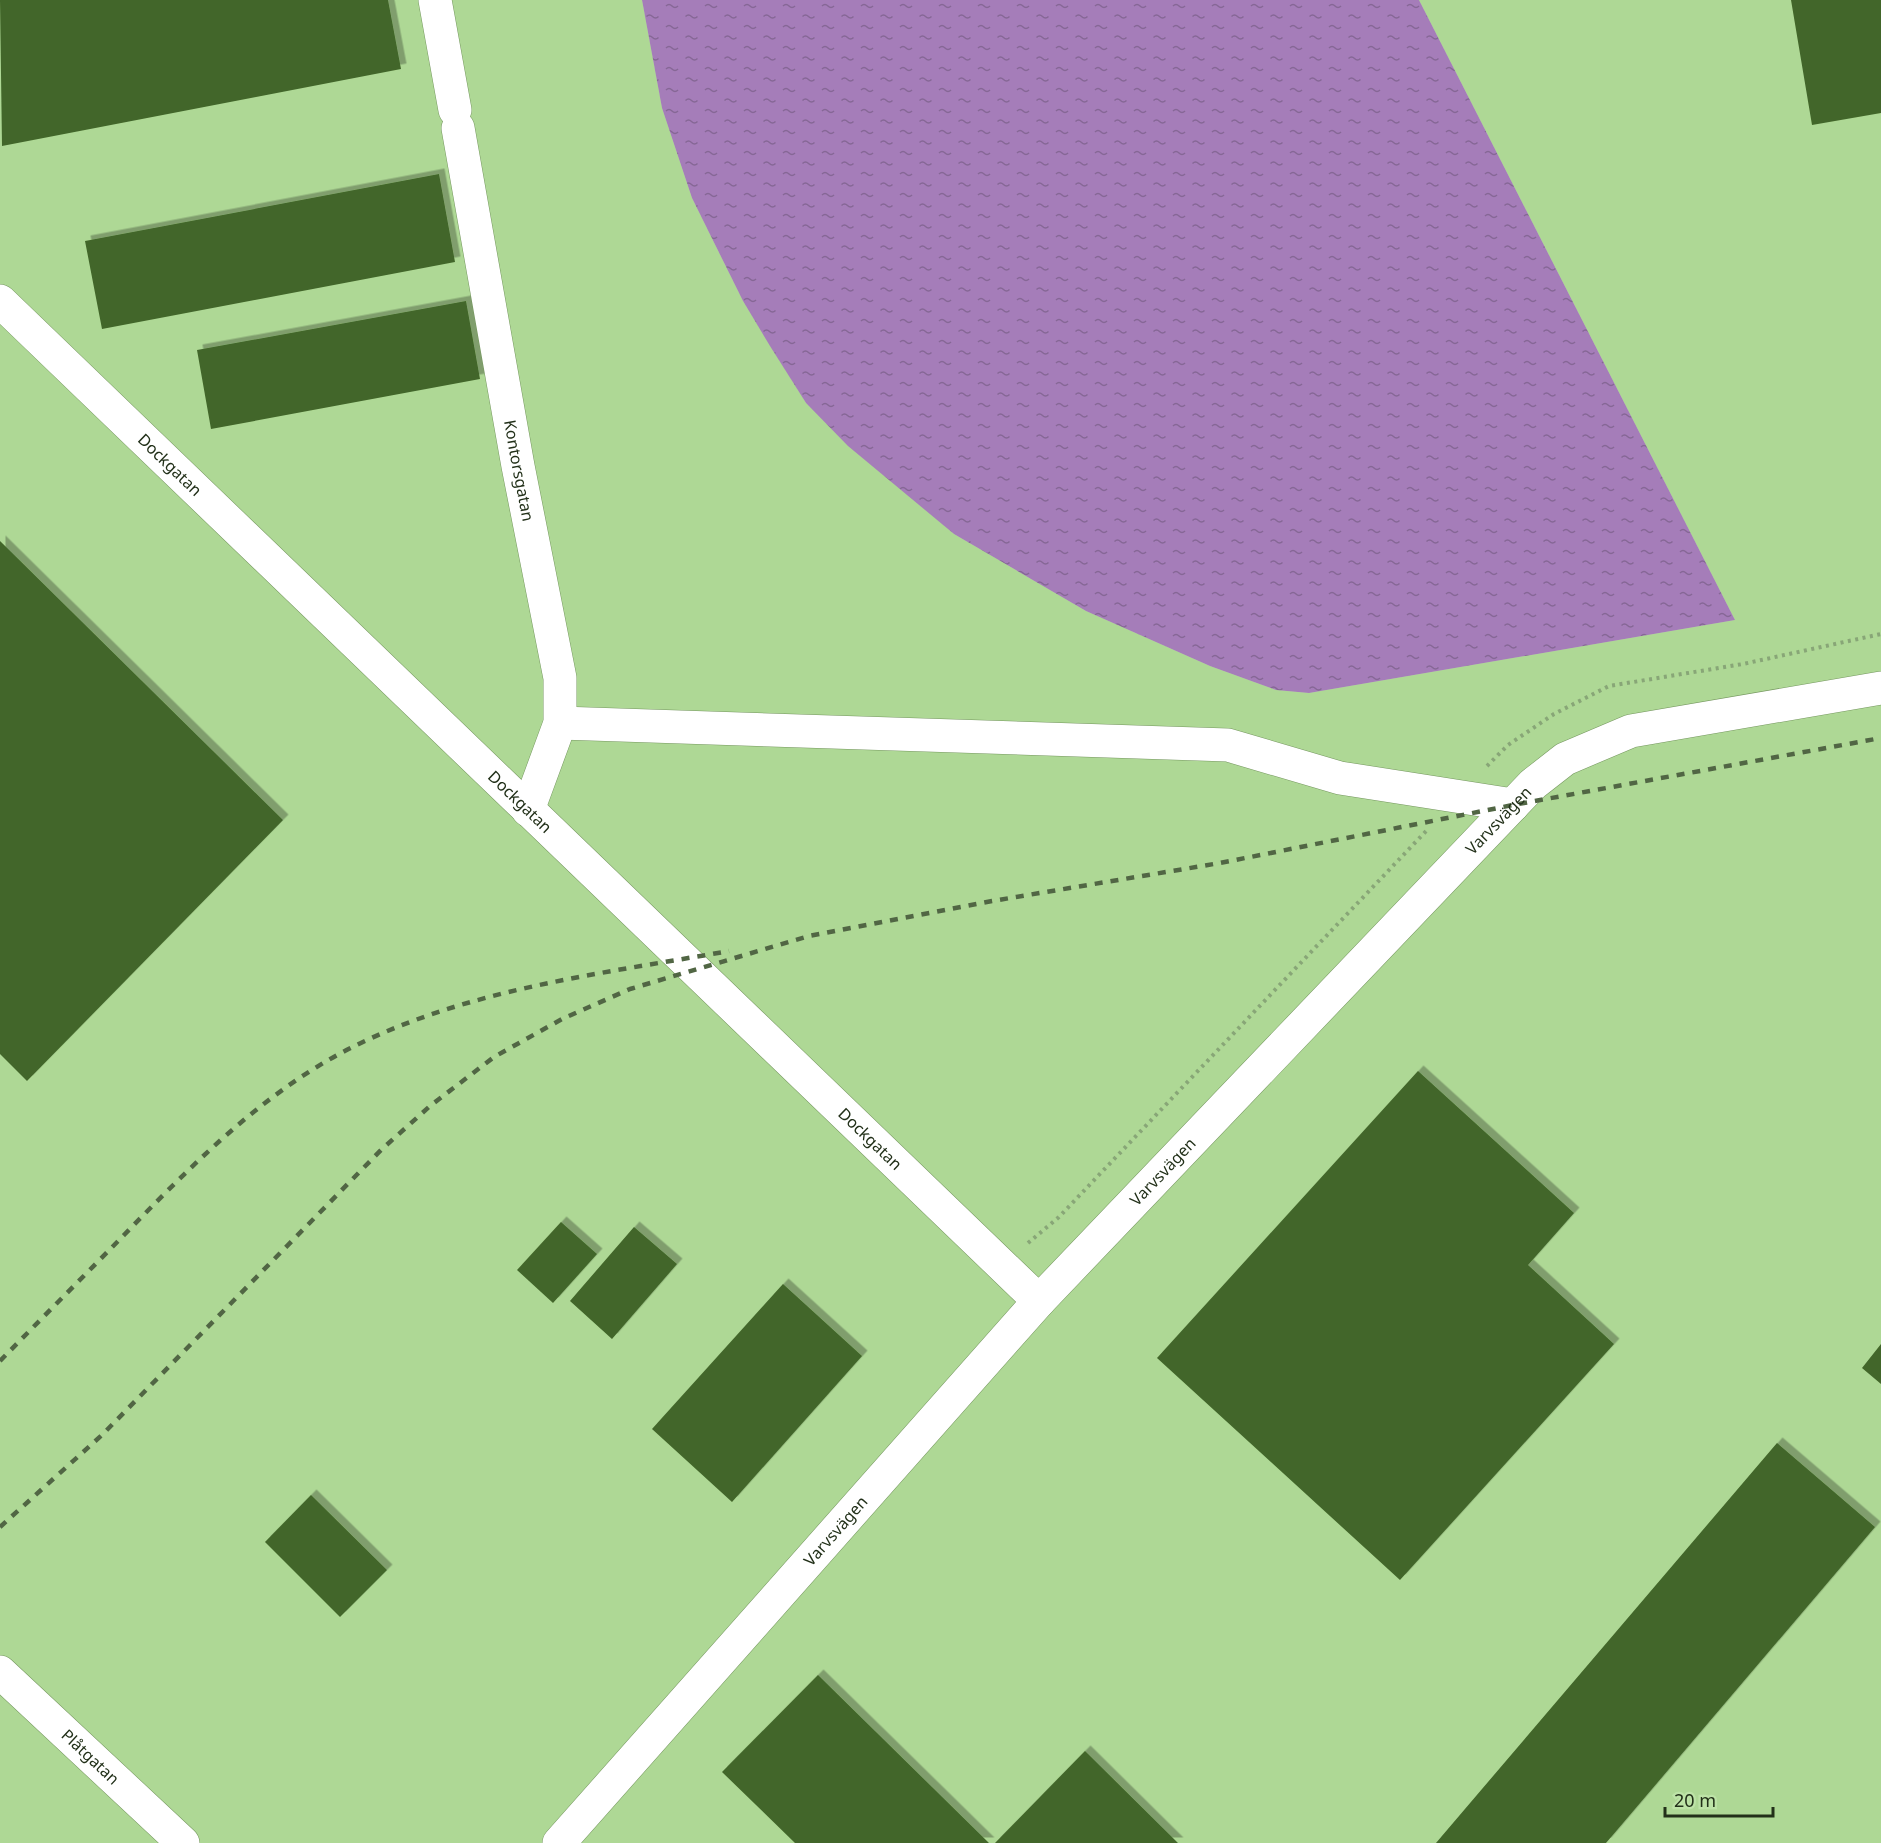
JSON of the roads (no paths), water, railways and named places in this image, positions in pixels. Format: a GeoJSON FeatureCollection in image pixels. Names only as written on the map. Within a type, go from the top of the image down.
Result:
{"type":"FeatureCollection","features":[{"type":"Feature","properties":{"kind":"street","name":"Kontorsgatan"},"geometry":{"type":"LineString","coordinates":[[435,0],[518,466],[560,678],[560,723],[528,810]]}},
{"type":"Feature","properties":{"kind":"street","name":"Dockgatan"},"geometry":{"type":"LineString","coordinates":[[0,301],[1040,1301]]}},
{"type":"Feature","properties":{"kind":"street","name":"Varvsvägen"},"geometry":{"type":"LineString","coordinates":[[559,1843],[1040,1301],[1533,784],[1565,759],[1631,731],[1881,688]]}},
{"type":"Feature","properties":{"kind":"street"},"geometry":{"type":"LineString","coordinates":[[560,723],[1228,745],[1340,778],[1513,805]]}},
{"type":"Feature","properties":{"kind":"street","name":"Plåtgatan"},"geometry":{"type":"LineString","coordinates":[[0,1672],[183,1843]]}},
{"type":"Feature","properties":{"kind":"water"},"geometry":{"type":"Polygon","coordinates":[[[642,0],[1419,0],[1735,620],[1309,693],[1276,690],[1210,666],[1086,611],[954,534],[848,446],[806,403],[743,301],[692,198],[662,108],[642,0]]]}},
{"type":"Feature","properties":{"kind":"railway"},"geometry":{"type":"LineString","coordinates":[[0,1527],[102,1435],[381,1150],[430,1106],[494,1057],[562,1019],[630,989],[809,936],[992,901],[1220,863],[1513,805],[1881,738]]}},
{"type":"Feature","properties":{"kind":"railway"},"geometry":{"type":"LineString","coordinates":[[0,1361],[207,1153],[266,1102],[297,1079],[330,1059],[365,1041],[453,1007],[544,984],[729,951]]}}]}
